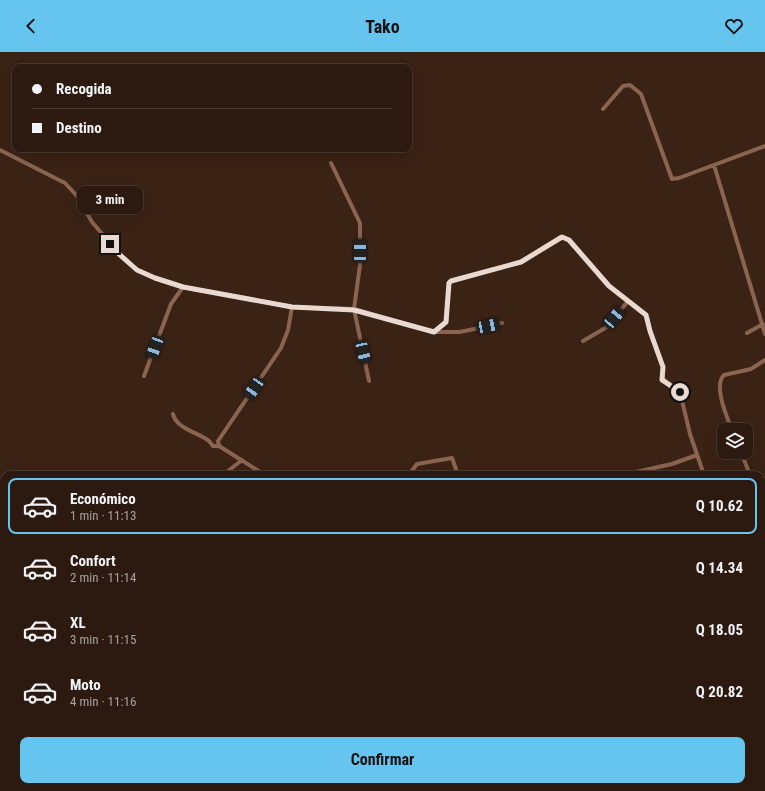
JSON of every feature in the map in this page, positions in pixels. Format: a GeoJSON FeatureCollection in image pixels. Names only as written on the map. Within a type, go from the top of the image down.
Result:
{"type":"FeatureCollection","features":[{"type":"Feature","properties":{"kind":"street"},"geometry":{"type":"LineString","coordinates":[[603,109],[623,86],[627,84],[634,87],[641,94],[672,179],[679,178],[765,146]]}},
{"type":"Feature","properties":{"kind":"street"},"geometry":{"type":"LineString","coordinates":[[0,150],[65,183],[77,196],[92,222],[120,255],[137,270],[155,278],[183,287],[292,307],[354,310],[434,332],[460,332],[502,323]]}},
{"type":"Feature","properties":{"kind":"street"},"geometry":{"type":"LineString","coordinates":[[331,163],[360,222],[360,265],[354,310],[370,381]]}},
{"type":"Feature","properties":{"kind":"street"},"geometry":{"type":"LineString","coordinates":[[714,165],[765,334]]}},
{"type":"Feature","properties":{"kind":"street"},"geometry":{"type":"LineString","coordinates":[[434,332],[446,322],[449,283],[451,281],[521,262],[562,237],[569,240],[609,286],[644,313],[647,317],[650,331],[663,367],[662,380],[680,392],[690,434],[703,471]]}},
{"type":"Feature","properties":{"kind":"street"},"geometry":{"type":"LineString","coordinates":[[144,376],[171,304],[183,287]]}},
{"type":"Feature","properties":{"kind":"street"},"geometry":{"type":"LineString","coordinates":[[583,340],[607,327],[628,302]]}},
{"type":"Feature","properties":{"kind":"street"},"geometry":{"type":"LineString","coordinates":[[219,446],[218,441],[281,348],[288,330],[292,307]]}},
{"type":"Feature","properties":{"kind":"street"},"geometry":{"type":"LineString","coordinates":[[747,333],[762,324]]}},
{"type":"Feature","properties":{"kind":"street"},"geometry":{"type":"LineString","coordinates":[[730,423],[721,398],[721,378],[724,375],[751,369],[765,360]]}},
{"type":"Feature","properties":{"kind":"street"},"geometry":{"type":"LineString","coordinates":[[173,414],[176,420],[195,434],[207,439],[213,446],[219,446],[259,471]]}},
{"type":"Feature","properties":{"kind":"street"},"geometry":{"type":"LineString","coordinates":[[640,471],[672,464],[697,455]]}},
{"type":"Feature","properties":{"kind":"street"},"geometry":{"type":"LineString","coordinates":[[412,471],[417,464],[452,458],[457,471]]}},
{"type":"Feature","properties":{"kind":"street"},"geometry":{"type":"LineString","coordinates":[[744,459],[748,471]]}},
{"type":"Feature","properties":{"kind":"street"},"geometry":{"type":"LineString","coordinates":[[228,471],[242,460]]}},
{"type":"Feature","properties":{"kind":"route"},"geometry":{"type":"LineString","coordinates":[[110,244],[137,270],[155,278],[183,287],[292,307],[354,310],[434,332],[446,322],[449,283],[451,281],[521,262],[562,237],[569,240],[609,286],[646,315],[663,367],[662,380],[680,392]]}}]}
